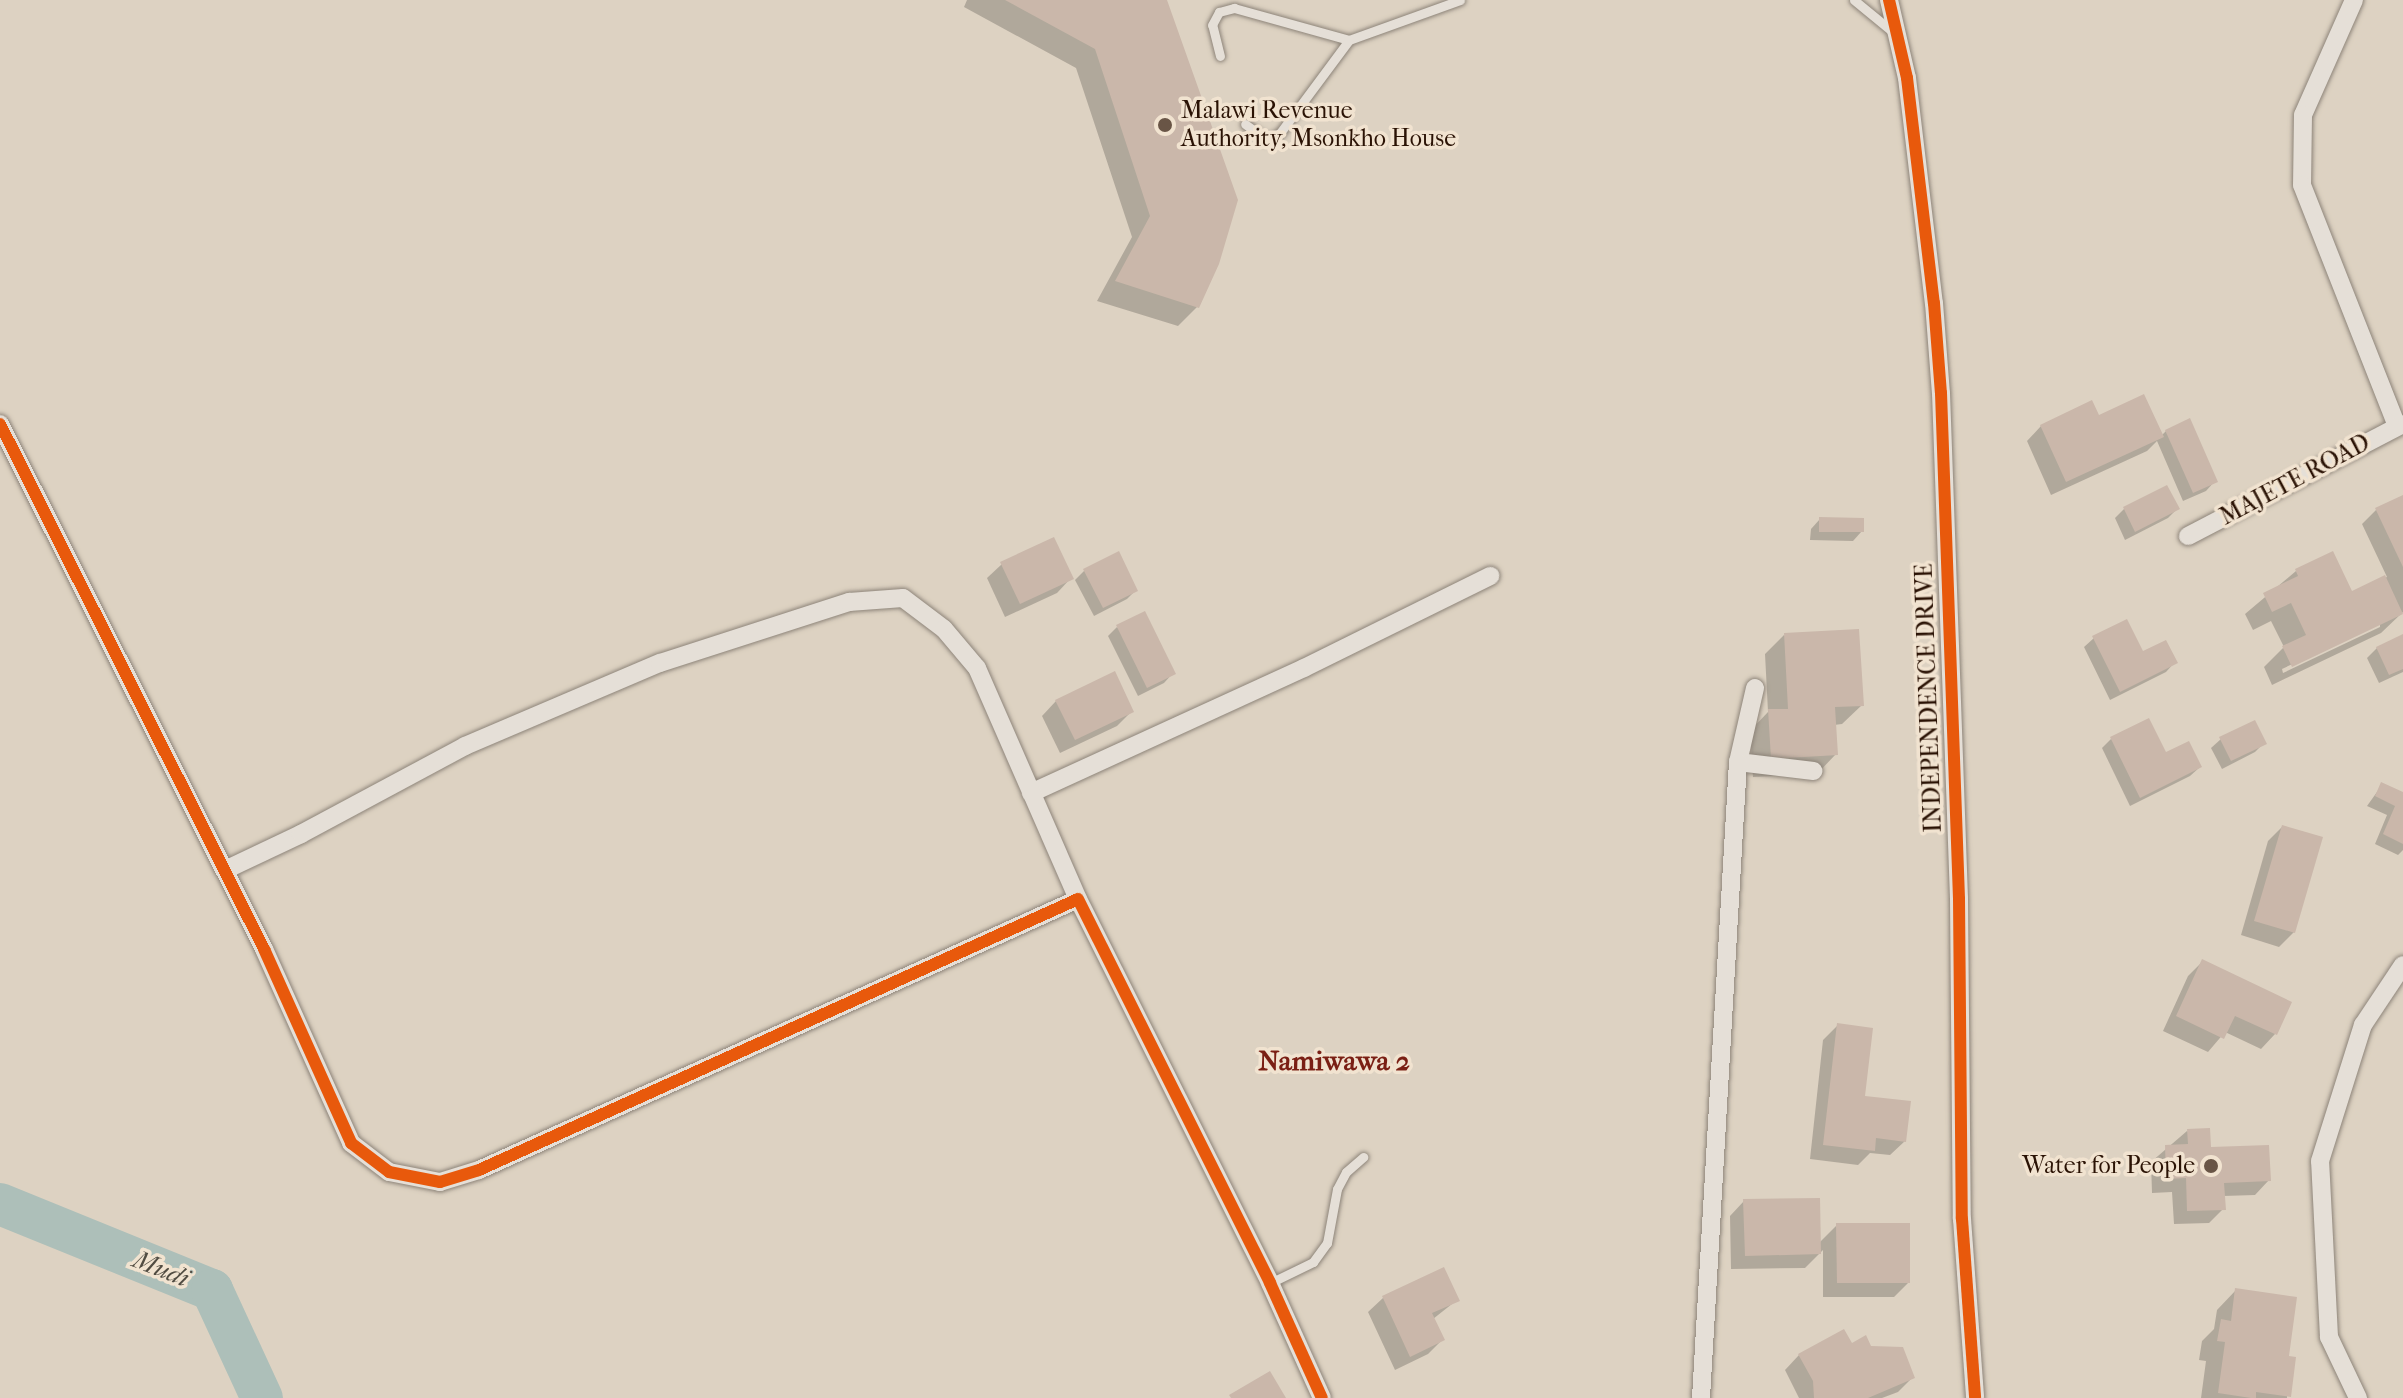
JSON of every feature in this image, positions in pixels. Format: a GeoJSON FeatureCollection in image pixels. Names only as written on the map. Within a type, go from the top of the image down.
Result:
{"type":"FeatureCollection","features":[{"type":"Feature","properties":{"kind":"street","name":"INDEPENDENCE DRIVE"},"geometry":{"type":"LineString","coordinates":[[1889,0],[1899,37],[1934,303],[1941,393],[1959,899],[1962,1219],[1975,1398]]}},
{"type":"Feature","properties":{"kind":"street"},"geometry":{"type":"LineString","coordinates":[[2354,0],[2303,115],[2302,185],[2400,425]]}},
{"type":"Feature","properties":{"kind":"street"},"geometry":{"type":"LineString","coordinates":[[0,424],[5,448],[225,870],[351,1143],[389,1172],[440,1182],[479,1170],[1078,899]]}},
{"type":"Feature","properties":{"kind":"street","name":"MAJETE ROAD"},"geometry":{"type":"LineString","coordinates":[[2188,536],[2400,425]]}},
{"type":"Feature","properties":{"kind":"street"},"geometry":{"type":"LineString","coordinates":[[1031,793],[1304,668],[1490,576]]}},
{"type":"Feature","properties":{"kind":"street"},"geometry":{"type":"LineString","coordinates":[[225,870],[301,834],[465,746],[660,663],[849,602],[903,598],[944,629],[977,668],[1078,899],[1270,1283],[1322,1398]]}},
{"type":"Feature","properties":{"kind":"street"},"geometry":{"type":"LineString","coordinates":[[1701,1398],[1738,762],[1755,688]]}},
{"type":"Feature","properties":{"kind":"street"},"geometry":{"type":"LineString","coordinates":[[1738,762],[1813,771]]}},
{"type":"Feature","properties":{"kind":"street"},"geometry":{"type":"LineString","coordinates":[[2358,1398],[2329,1337],[2320,1161],[2363,1025],[2403,965]]}},
{"type":"Feature","properties":{"kind":"lane"},"geometry":{"type":"LineString","coordinates":[[1245,124],[1267,140],[1280,133],[1349,40],[1460,0]]}},
{"type":"Feature","properties":{"kind":"lane"},"geometry":{"type":"LineString","coordinates":[[1854,0],[1899,37]]}},
{"type":"Feature","properties":{"kind":"lane"},"geometry":{"type":"LineString","coordinates":[[1220,56],[1212,25],[1219,12],[1234,8],[1349,40]]}},
{"type":"Feature","properties":{"kind":"lane"},"geometry":{"type":"LineString","coordinates":[[1270,1283],[1313,1262],[1327,1243],[1337,1189],[1346,1172],[1363,1157]]}},
{"type":"Feature","properties":{"kind":"building","name":"Malawi Revenue Authority, Msonkho House"},"geometry":{"type":"Polygon","coordinates":[[[1005,0],[1167,0],[1238,200],[1219,264],[1199,308],[1115,281],[1150,216],[1095,49],[1005,0]]]}},
{"type":"Feature","properties":{"kind":"building"},"geometry":{"type":"Polygon","coordinates":[[[2144,394],[2164,437],[2066,482],[2040,425],[2092,400],[2099,415],[2144,394]]]}},
{"type":"Feature","properties":{"kind":"building"},"geometry":{"type":"Polygon","coordinates":[[[2190,418],[2218,482],[2193,493],[2165,430],[2190,418]]]}},
{"type":"Feature","properties":{"kind":"building"},"geometry":{"type":"Polygon","coordinates":[[[2167,485],[2180,509],[2135,532],[2123,507],[2167,485]]]}},
{"type":"Feature","properties":{"kind":"building"},"geometry":{"type":"Polygon","coordinates":[[[2403,495],[2403,567],[2375,508],[2403,495]]]}},
{"type":"Feature","properties":{"kind":"building"},"geometry":{"type":"Polygon","coordinates":[[[1819,517],[1864,518],[1864,532],[1819,532],[1819,517]]]}},
{"type":"Feature","properties":{"kind":"building"},"geometry":{"type":"Polygon","coordinates":[[[1054,537],[1074,579],[1020,604],[1000,562],[1054,537]]]}},
{"type":"Feature","properties":{"kind":"building"},"geometry":{"type":"Polygon","coordinates":[[[1119,551],[1138,591],[1103,608],[1083,569],[1119,551]]]}},
{"type":"Feature","properties":{"kind":"building"},"geometry":{"type":"Polygon","coordinates":[[[2333,551],[2352,591],[2385,575],[2403,614],[2292,667],[2282,646],[2306,635],[2291,603],[2272,612],[2263,593],[2298,576],[2295,569],[2333,551]]]}},
{"type":"Feature","properties":{"kind":"building"},"geometry":{"type":"Polygon","coordinates":[[[1145,611],[1176,674],[1147,688],[1116,625],[1145,611]]]}},
{"type":"Feature","properties":{"kind":"building"},"geometry":{"type":"Polygon","coordinates":[[[2127,619],[2143,651],[2166,640],[2178,663],[2120,692],[2092,636],[2127,619]]]}},
{"type":"Feature","properties":{"kind":"building"},"geometry":{"type":"Polygon","coordinates":[[[1859,629],[1864,706],[1835,707],[1838,755],[1771,759],[1768,709],[1788,709],[1784,633],[1859,629]]]}},
{"type":"Feature","properties":{"kind":"building"},"geometry":{"type":"Polygon","coordinates":[[[2403,634],[2403,669],[2389,675],[2376,647],[2403,634]]]}},
{"type":"Feature","properties":{"kind":"building"},"geometry":{"type":"Polygon","coordinates":[[[1115,671],[1134,712],[1075,740],[1055,700],[1115,671]]]}},
{"type":"Feature","properties":{"kind":"building"},"geometry":{"type":"Polygon","coordinates":[[[2149,718],[2166,752],[2189,741],[2202,767],[2140,798],[2110,737],[2149,718]]]}},
{"type":"Feature","properties":{"kind":"building"},"geometry":{"type":"Polygon","coordinates":[[[2255,720],[2267,744],[2231,761],[2219,737],[2255,720]]]}},
{"type":"Feature","properties":{"kind":"building"},"geometry":{"type":"Polygon","coordinates":[[[2381,782],[2403,792],[2403,844],[2383,834],[2395,806],[2375,796],[2381,782]]]}},
{"type":"Feature","properties":{"kind":"building"},"geometry":{"type":"Polygon","coordinates":[[[2282,825],[2323,837],[2295,933],[2254,921],[2282,825]]]}},
{"type":"Feature","properties":{"kind":"building"},"geometry":{"type":"Polygon","coordinates":[[[2202,959],[2292,1002],[2277,1035],[2235,1016],[2224,1039],[2176,1016],[2202,959]]]}},
{"type":"Feature","properties":{"kind":"building"},"geometry":{"type":"Polygon","coordinates":[[[1837,1023],[1873,1028],[1865,1096],[1911,1101],[1906,1142],[1876,1138],[1875,1151],[1823,1145],[1837,1023]]]}},
{"type":"Feature","properties":{"kind":"building"},"geometry":{"type":"Polygon","coordinates":[[[2210,1128],[2211,1147],[2269,1145],[2271,1181],[2224,1183],[2226,1210],[2187,1211],[2186,1178],[2166,1179],[2165,1145],[2188,1144],[2187,1129],[2210,1128]]]}},
{"type":"Feature","properties":{"kind":"building"},"geometry":{"type":"Polygon","coordinates":[[[1820,1198],[1821,1254],[1745,1256],[1743,1199],[1820,1198]]]}},
{"type":"Feature","properties":{"kind":"building"},"geometry":{"type":"Polygon","coordinates":[[[1836,1223],[1910,1223],[1910,1283],[1837,1283],[1836,1223]]]}},
{"type":"Feature","properties":{"kind":"building"},"geometry":{"type":"Polygon","coordinates":[[[1444,1267],[1460,1301],[1432,1313],[1445,1340],[1410,1357],[1382,1296],[1444,1267]]]}},
{"type":"Feature","properties":{"kind":"building"},"geometry":{"type":"Polygon","coordinates":[[[2235,1288],[2297,1297],[2289,1356],[2296,1357],[2291,1397],[2256,1392],[2256,1398],[2251,1398],[2218,1393],[2225,1342],[2217,1341],[2221,1319],[2231,1321],[2235,1288]]]}},
{"type":"Feature","properties":{"kind":"building"},"geometry":{"type":"Polygon","coordinates":[[[1844,1329],[1852,1343],[1866,1335],[1871,1346],[1903,1347],[1915,1378],[1868,1398],[1814,1398],[1813,1381],[1798,1354],[1844,1329]]]}},
{"type":"Feature","properties":{"kind":"building"},"geometry":{"type":"Polygon","coordinates":[[[1270,1371],[1286,1398],[1231,1398],[1229,1395],[1270,1371]]]}},
{"type":"Feature","properties":{"kind":"waterway","name":"Mudi"},"geometry":{"type":"LineString","coordinates":[[0,1204],[212,1290],[262,1398]]}},
{"type":"Feature","properties":{"kind":"cycle path"},"geometry":{"type":"LineString","coordinates":[[1889,0],[1907,78],[1934,303],[1941,393],[1959,899],[1962,1219],[1975,1398]]}},
{"type":"Feature","properties":{"kind":"cycle path"},"geometry":{"type":"LineString","coordinates":[[0,424],[264,949],[351,1143],[389,1172],[440,1182],[479,1170],[1078,899],[1270,1283],[1322,1398]]}},
{"type":"Feature","properties":{"kind":"place","name":"Malawi Revenue Authority, Msonkho House"},"geometry":{"type":"Point","coordinates":[1165,125]}},
{"type":"Feature","properties":{"kind":"place","name":"Water for People"},"geometry":{"type":"Point","coordinates":[2211,1166]}},
{"type":"Feature","properties":{"kind":"district","name":"Namiwawa 2"},"geometry":{"type":"Point","coordinates":[1334,1061]}}]}
